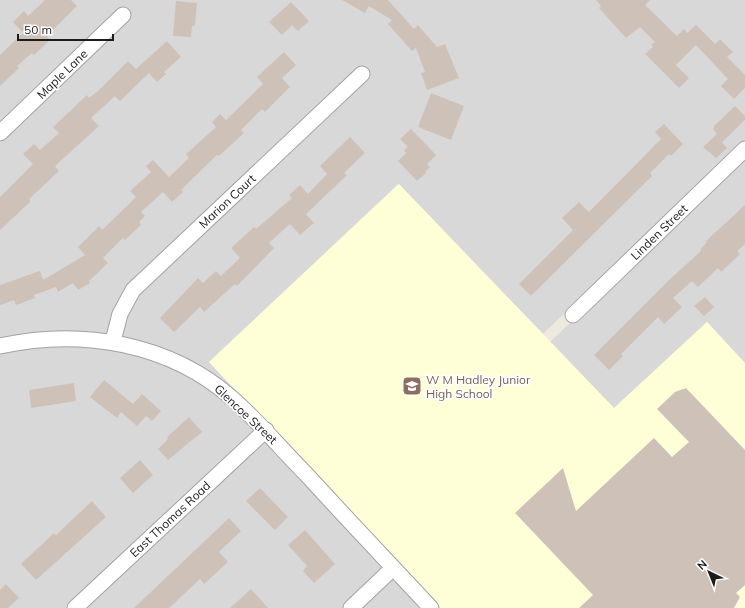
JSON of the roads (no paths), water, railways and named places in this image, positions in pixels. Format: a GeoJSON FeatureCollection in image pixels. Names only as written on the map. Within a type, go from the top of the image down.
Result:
{"type":"FeatureCollection","features":[{"type":"Feature","properties":{"kind":"street","name":"Maple Lane"},"geometry":{"type":"LineString","coordinates":[[0,133],[123,16]]}},
{"type":"Feature","properties":{"kind":"street","name":"Marion Court"},"geometry":{"type":"LineString","coordinates":[[113,341],[120,314],[133,290],[362,74]]}},
{"type":"Feature","properties":{"kind":"street","name":"Linden Street"},"geometry":{"type":"LineString","coordinates":[[573,315],[745,149]]}},
{"type":"Feature","properties":{"kind":"street","name":"Glencoe Street"},"geometry":{"type":"LineString","coordinates":[[0,346],[41,338],[113,341],[155,353],[199,373],[232,398],[266,430],[431,608]]}},
{"type":"Feature","properties":{"kind":"street","name":"East Thomas Road"},"geometry":{"type":"LineString","coordinates":[[75,608],[266,430]]}},
{"type":"Feature","properties":{"kind":"street"},"geometry":{"type":"LineString","coordinates":[[351,608],[394,568]]}},
{"type":"Feature","properties":{"kind":"place","name":"W M Hadley Junior High School"},"geometry":{"type":"Point","coordinates":[412,386]}}]}
